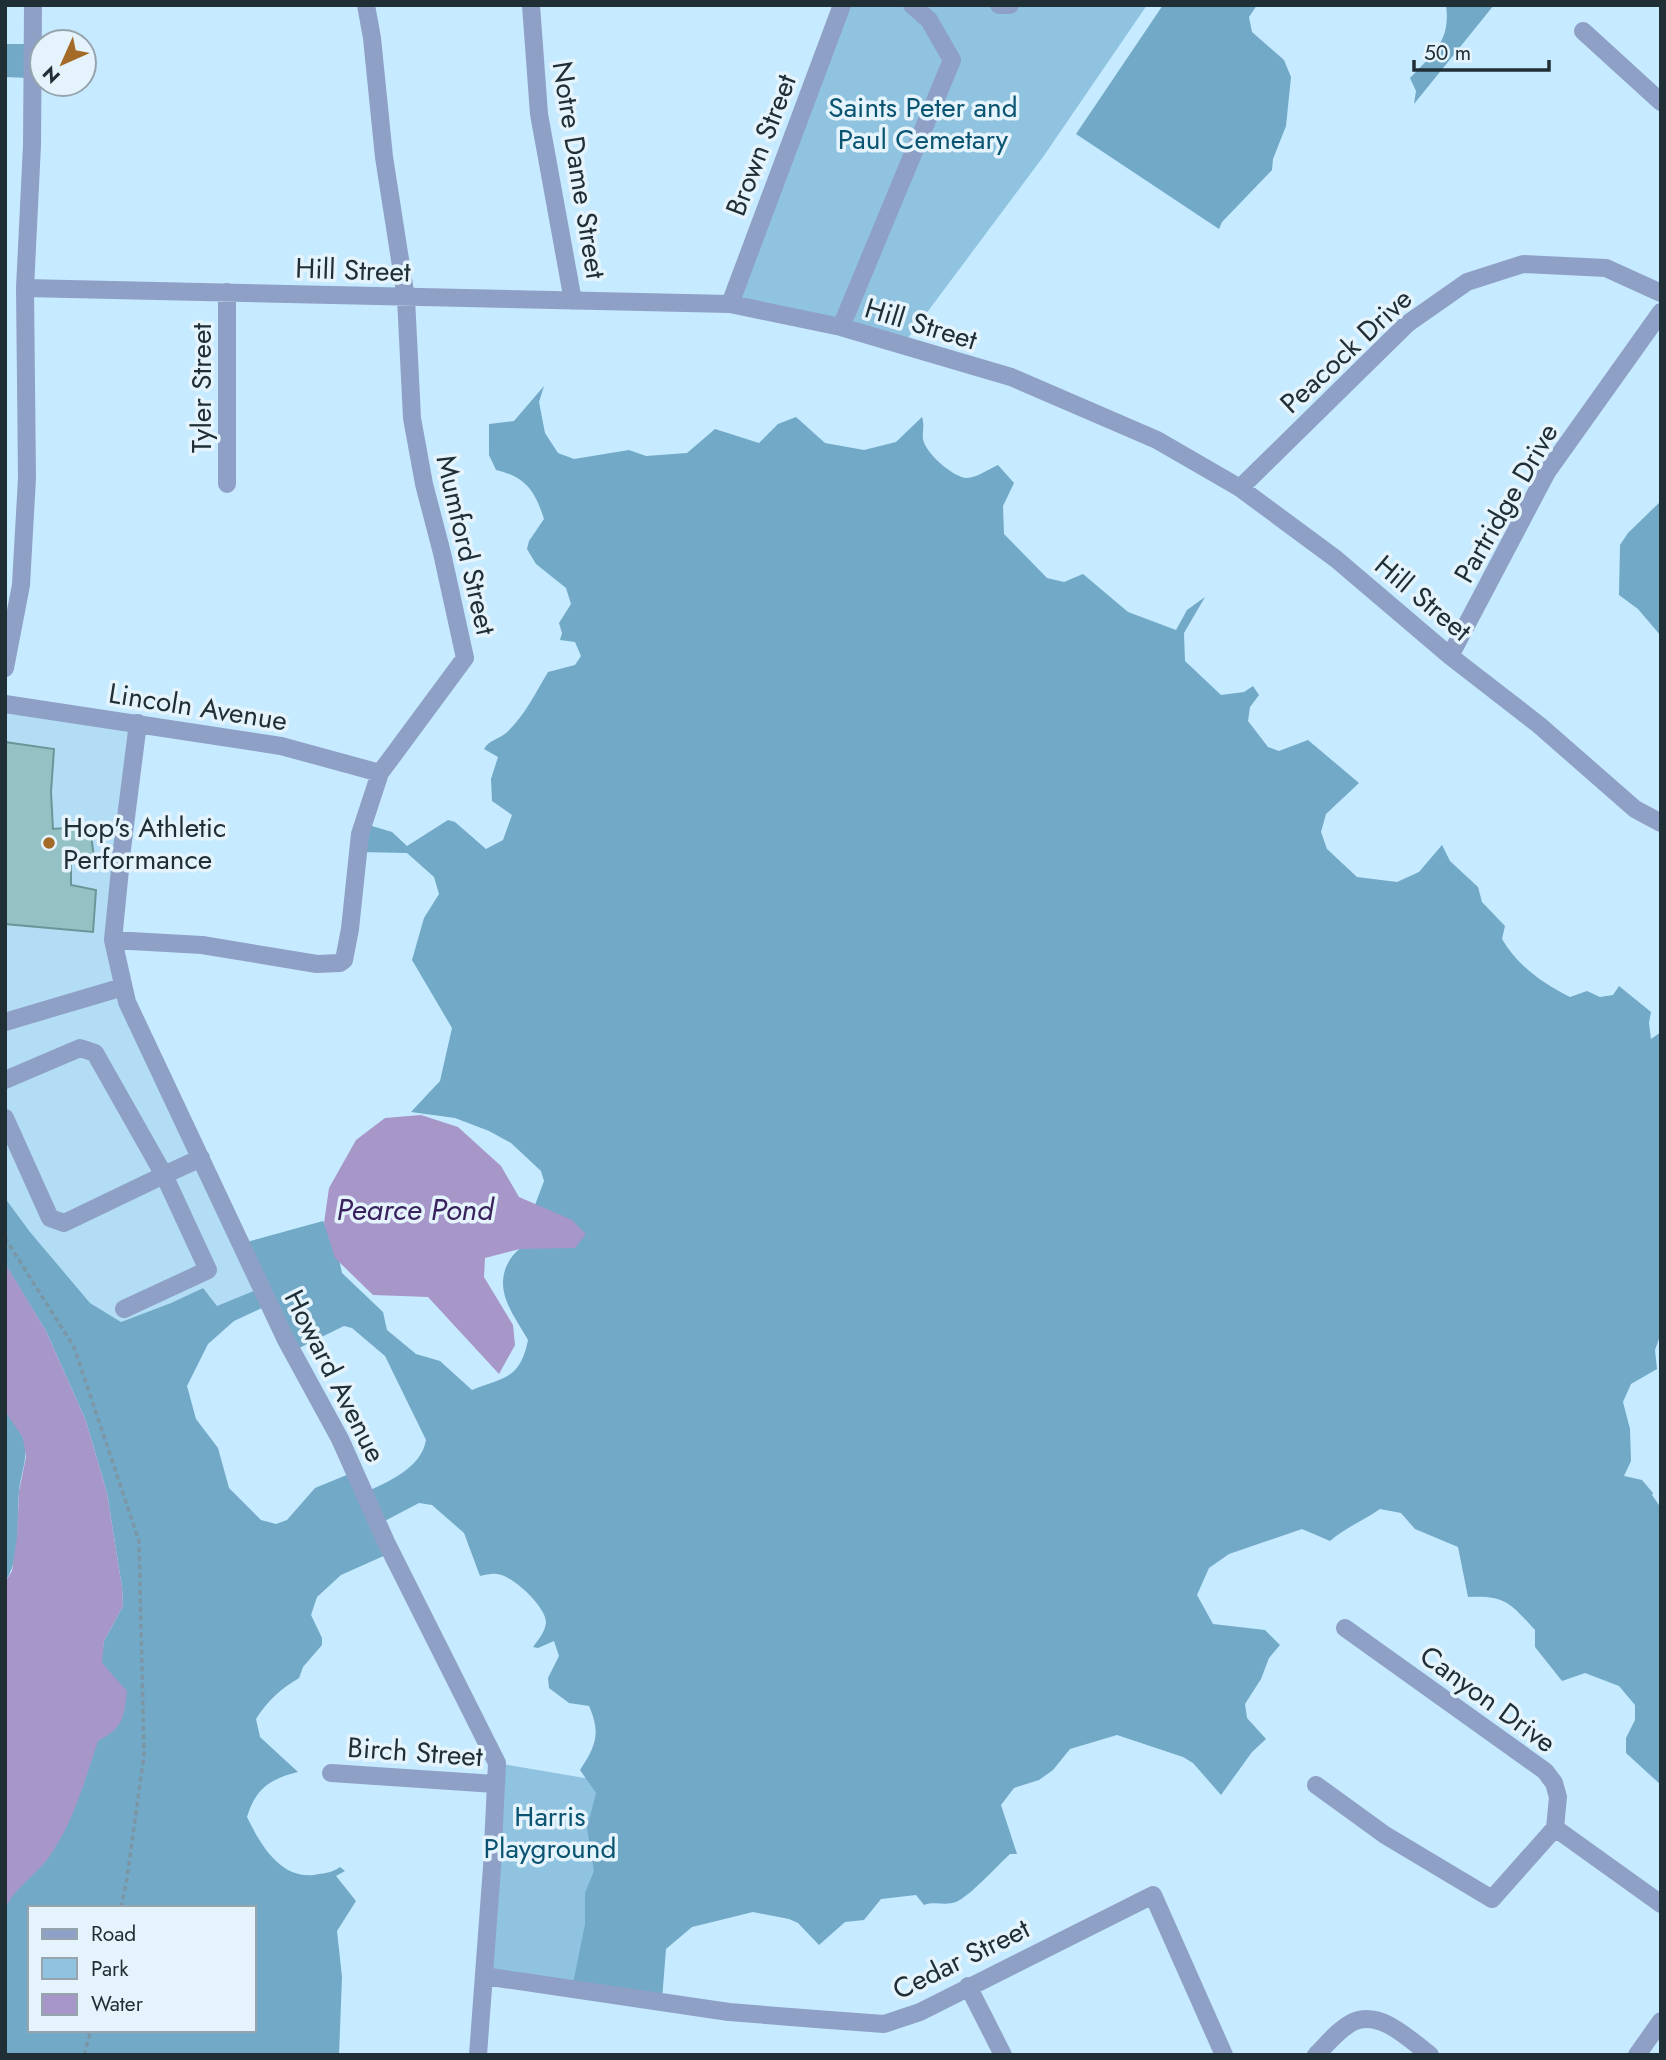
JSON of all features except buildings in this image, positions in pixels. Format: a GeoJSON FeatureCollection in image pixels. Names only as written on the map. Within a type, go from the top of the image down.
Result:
{"type":"FeatureCollection","features":[{"type":"Feature","properties":{"kind":"street"},"geometry":{"type":"LineString","coordinates":[[5,668],[21,585],[27,478],[25,288],[32,145],[33,5]]}},
{"type":"Feature","properties":{"kind":"street","name":"Mumford Street"},"geometry":{"type":"LineString","coordinates":[[113,940],[202,945],[317,964],[340,963],[344,960],[360,834],[380,773],[465,658],[424,484],[412,418],[406,298],[384,157],[372,37],[366,5]]}},
{"type":"Feature","properties":{"kind":"street","name":"Notre Dame Street"},"geometry":{"type":"LineString","coordinates":[[531,5],[538,114],[573,301]]}},
{"type":"Feature","properties":{"kind":"street","name":"Brown Street"},"geometry":{"type":"LineString","coordinates":[[730,304],[842,5]]}},
{"type":"Feature","properties":{"kind":"street"},"geometry":{"type":"LineString","coordinates":[[841,327],[952,60],[929,20],[912,5]]}},
{"type":"Feature","properties":{"kind":"street"},"geometry":{"type":"LineString","coordinates":[[999,5],[1010,5]]}},
{"type":"Feature","properties":{"kind":"street"},"geometry":{"type":"LineString","coordinates":[[1583,31],[1661,102]]}},
{"type":"Feature","properties":{"kind":"street","name":"Peacock Drive"},"geometry":{"type":"LineString","coordinates":[[1240,488],[1407,324],[1467,282],[1522,264],[1606,268],[1661,293]]}},
{"type":"Feature","properties":{"kind":"street","name":"Hill Street"},"geometry":{"type":"LineString","coordinates":[[25,288],[730,304],[841,327],[1011,377],[1157,440],[1240,488],[1336,559],[1450,656],[1539,725],[1635,809],[1661,823]]}},
{"type":"Feature","properties":{"kind":"street","name":"Tyler Street"},"geometry":{"type":"LineString","coordinates":[[227,292],[227,484]]}},
{"type":"Feature","properties":{"kind":"street","name":"Partridge Drive"},"geometry":{"type":"LineString","coordinates":[[1450,656],[1547,472],[1661,312]]}},
{"type":"Feature","properties":{"kind":"street","name":"Lincoln Avenue"},"geometry":{"type":"LineString","coordinates":[[5,704],[281,746],[380,773]]}},
{"type":"Feature","properties":{"kind":"street","name":"Howard Avenue"},"geometry":{"type":"LineString","coordinates":[[138,723],[113,940],[127,1002],[286,1340],[340,1439],[386,1542],[496,1763],[492,1867],[478,2055]]}},
{"type":"Feature","properties":{"kind":"street"},"geometry":{"type":"LineString","coordinates":[[5,1022],[123,987]]}},
{"type":"Feature","properties":{"kind":"street"},"geometry":{"type":"LineString","coordinates":[[5,1080],[80,1048],[94,1053],[164,1175],[208,1270],[124,1309]]}},
{"type":"Feature","properties":{"kind":"street"},"geometry":{"type":"LineString","coordinates":[[5,1118],[50,1219],[64,1223],[201,1158]]}},
{"type":"Feature","properties":{"kind":"street","name":"Canyon Drive"},"geometry":{"type":"LineString","coordinates":[[1345,1628],[1545,1771],[1558,1797],[1555,1828]]}},
{"type":"Feature","properties":{"kind":"street","name":"Birch Street"},"geometry":{"type":"LineString","coordinates":[[331,1773],[495,1784]]}},
{"type":"Feature","properties":{"kind":"street"},"geometry":{"type":"LineString","coordinates":[[1316,1785],[1385,1835],[1492,1899],[1555,1828],[1661,1904]]}},
{"type":"Feature","properties":{"kind":"street","name":"Cedar Street"},"geometry":{"type":"LineString","coordinates":[[485,1976],[729,2012],[884,2024],[920,2012],[1153,1895],[1224,2055]]}},
{"type":"Feature","properties":{"kind":"street"},"geometry":{"type":"LineString","coordinates":[[968,1986],[1003,2055]]}},
{"type":"Feature","properties":{"kind":"street"},"geometry":{"type":"LineString","coordinates":[[1316,2055],[1354,2022],[1370,2018],[1384,2023],[1430,2055]]}},
{"type":"Feature","properties":{"kind":"street"},"geometry":{"type":"LineString","coordinates":[[1637,2055],[1661,2021]]}},
{"type":"Feature","properties":{"kind":"path"},"geometry":{"type":"LineString","coordinates":[[5,1238],[74,1347],[139,1541],[144,1755],[121,1906]]}},
{"type":"Feature","properties":{"kind":"path"},"geometry":{"type":"LineString","coordinates":[[84,2055],[90,2032]]}},
{"type":"Feature","properties":{"kind":"shaded area"},"geometry":{"type":"Polygon","coordinates":[[[1163,5],[1257,5],[1249,17],[1252,32],[1284,60],[1291,77],[1286,126],[1273,159],[1272,170],[1222,222],[1219,229],[1076,134],[1163,5]]]}},
{"type":"Feature","properties":{"kind":"shaded area"},"geometry":{"type":"Polygon","coordinates":[[[1446,5],[1494,5],[1414,104],[1416,91],[1410,78],[1433,54],[1443,38],[1446,5]]]}},
{"type":"Feature","properties":{"kind":"shaded area"},"geometry":{"type":"Polygon","coordinates":[[[5,44],[27,44],[28,78],[5,77],[5,44]]]}},
{"type":"Feature","properties":{"kind":"shaded area"},"geometry":{"type":"Polygon","coordinates":[[[544,386],[539,402],[545,433],[558,453],[574,459],[629,450],[646,456],[687,453],[715,429],[759,443],[778,424],[796,417],[825,443],[864,450],[896,442],[922,417],[925,445],[948,469],[961,477],[971,478],[998,465],[1014,483],[1003,506],[1004,534],[1047,578],[1064,582],[1083,574],[1128,612],[1176,630],[1187,610],[1205,597],[1184,633],[1185,661],[1221,695],[1244,692],[1253,686],[1259,695],[1250,707],[1248,721],[1268,747],[1279,751],[1308,740],[1359,783],[1326,814],[1321,832],[1327,849],[1357,877],[1397,882],[1419,872],[1442,845],[1450,861],[1478,887],[1482,902],[1505,926],[1502,939],[1508,949],[1532,973],[1570,997],[1587,991],[1600,997],[1613,995],[1619,986],[1651,1012],[1651,1039],[1661,1032],[1661,1333],[1655,1350],[1657,1369],[1631,1384],[1623,1402],[1630,1429],[1631,1461],[1624,1476],[1642,1480],[1661,1508],[1661,1785],[1626,1753],[1626,1738],[1635,1720],[1635,1705],[1619,1686],[1585,1673],[1562,1681],[1535,1647],[1535,1630],[1513,1608],[1500,1600],[1468,1597],[1458,1547],[1415,1529],[1401,1513],[1380,1509],[1330,1541],[1302,1529],[1229,1554],[1209,1568],[1197,1595],[1213,1624],[1265,1630],[1280,1645],[1269,1658],[1261,1679],[1245,1704],[1247,1718],[1266,1739],[1252,1752],[1221,1795],[1193,1763],[1183,1757],[1117,1735],[1070,1749],[1053,1770],[1039,1780],[1014,1788],[1001,1805],[1017,1854],[1010,1854],[956,1902],[924,1905],[916,1895],[881,1899],[864,1920],[845,1922],[819,1945],[798,1923],[753,1912],[692,1927],[666,1949],[662,2000],[572,1989],[585,1924],[585,1893],[594,1871],[587,1828],[596,1793],[580,1770],[595,1739],[593,1716],[589,1706],[569,1703],[549,1688],[548,1678],[559,1656],[554,1641],[538,1648],[533,1647],[543,1633],[546,1623],[545,1616],[535,1601],[503,1576],[480,1576],[464,1533],[432,1505],[419,1503],[379,1524],[388,1554],[341,1575],[317,1597],[311,1615],[322,1638],[322,1645],[303,1667],[299,1678],[275,1696],[256,1719],[260,1737],[298,1772],[265,1786],[255,1799],[247,1817],[252,1827],[273,1858],[291,1871],[314,1875],[331,1872],[340,1867],[345,1871],[336,1876],[356,1901],[337,1931],[342,1977],[339,2055],[5,2055],[5,1908],[42,1835],[101,1663],[104,1641],[123,1606],[107,1493],[86,1421],[46,1331],[5,1264],[5,1198],[90,1303],[121,1322],[203,1288],[217,1306],[256,1290],[240,1244],[323,1221],[337,1250],[342,1273],[383,1312],[387,1330],[416,1354],[440,1361],[472,1390],[509,1375],[525,1353],[528,1340],[506,1300],[503,1280],[505,1269],[514,1254],[542,1233],[535,1205],[544,1181],[541,1171],[511,1143],[489,1131],[455,1118],[411,1112],[440,1081],[452,1028],[412,960],[424,918],[439,894],[434,877],[407,853],[359,852],[362,823],[392,832],[407,846],[448,820],[455,822],[486,849],[503,840],[512,815],[492,801],[491,779],[498,757],[484,749],[506,733],[518,720],[548,672],[575,665],[581,656],[575,642],[560,640],[562,633],[559,623],[571,604],[566,588],[536,564],[527,549],[529,541],[544,519],[537,501],[522,481],[496,470],[489,455],[489,424],[514,421],[544,386]],[[266,1306],[234,1321],[208,1344],[187,1386],[196,1419],[218,1448],[229,1488],[261,1520],[276,1524],[287,1520],[315,1488],[349,1474],[364,1493],[392,1479],[417,1459],[426,1440],[385,1356],[352,1328],[344,1326],[293,1351],[266,1306]]]}},
{"type":"Feature","properties":{"kind":"shaded area"},"geometry":{"type":"Polygon","coordinates":[[[1661,501],[1661,636],[1638,609],[1619,595],[1620,545],[1628,533],[1661,501]]]}},
{"type":"Feature","properties":{"kind":"shaded area"},"geometry":{"type":"Polygon","coordinates":[[[5,705],[130,723],[112,944],[256,1290],[217,1306],[202,1288],[121,1322],[90,1303],[5,1198],[5,705]]]}},
{"type":"Feature","properties":{"kind":"shaded area"},"geometry":{"type":"Polygon","coordinates":[[[5,1411],[22,1435],[25,1451],[19,1492],[16,1550],[5,1582],[5,1411]]]}},
{"type":"Feature","properties":{"kind":"green space","name":"Saints Peter and Paul Cemetary"},"geometry":{"type":"Polygon","coordinates":[[[842,5],[1147,5],[1043,157],[902,346],[730,304],[842,5]]]}},
{"type":"Feature","properties":{"kind":"green space","name":"Harris Playground"},"geometry":{"type":"Polygon","coordinates":[[[497,1763],[614,1783],[590,1993],[485,1976],[497,1763]]]}},
{"type":"Feature","properties":{"kind":"water","name":"Pearce Pond"},"geometry":{"type":"Polygon","coordinates":[[[421,1115],[458,1127],[501,1166],[519,1197],[572,1220],[586,1234],[575,1248],[520,1249],[485,1258],[484,1277],[513,1325],[515,1345],[499,1374],[428,1297],[373,1295],[335,1258],[324,1223],[329,1188],[356,1140],[385,1118],[421,1115]]]}},
{"type":"Feature","properties":{"kind":"water"},"geometry":{"type":"Polygon","coordinates":[[[5,1263],[46,1331],[86,1421],[107,1493],[123,1606],[104,1641],[102,1663],[127,1691],[121,1721],[113,1731],[98,1741],[79,1798],[61,1838],[48,1859],[15,1893],[5,1909],[5,1582],[12,1571],[19,1491],[26,1457],[23,1438],[5,1411],[5,1263]]]}},
{"type":"Feature","properties":{"kind":"place","name":"Hop's Athletic Performance"},"geometry":{"type":"Point","coordinates":[49,843]}}]}
